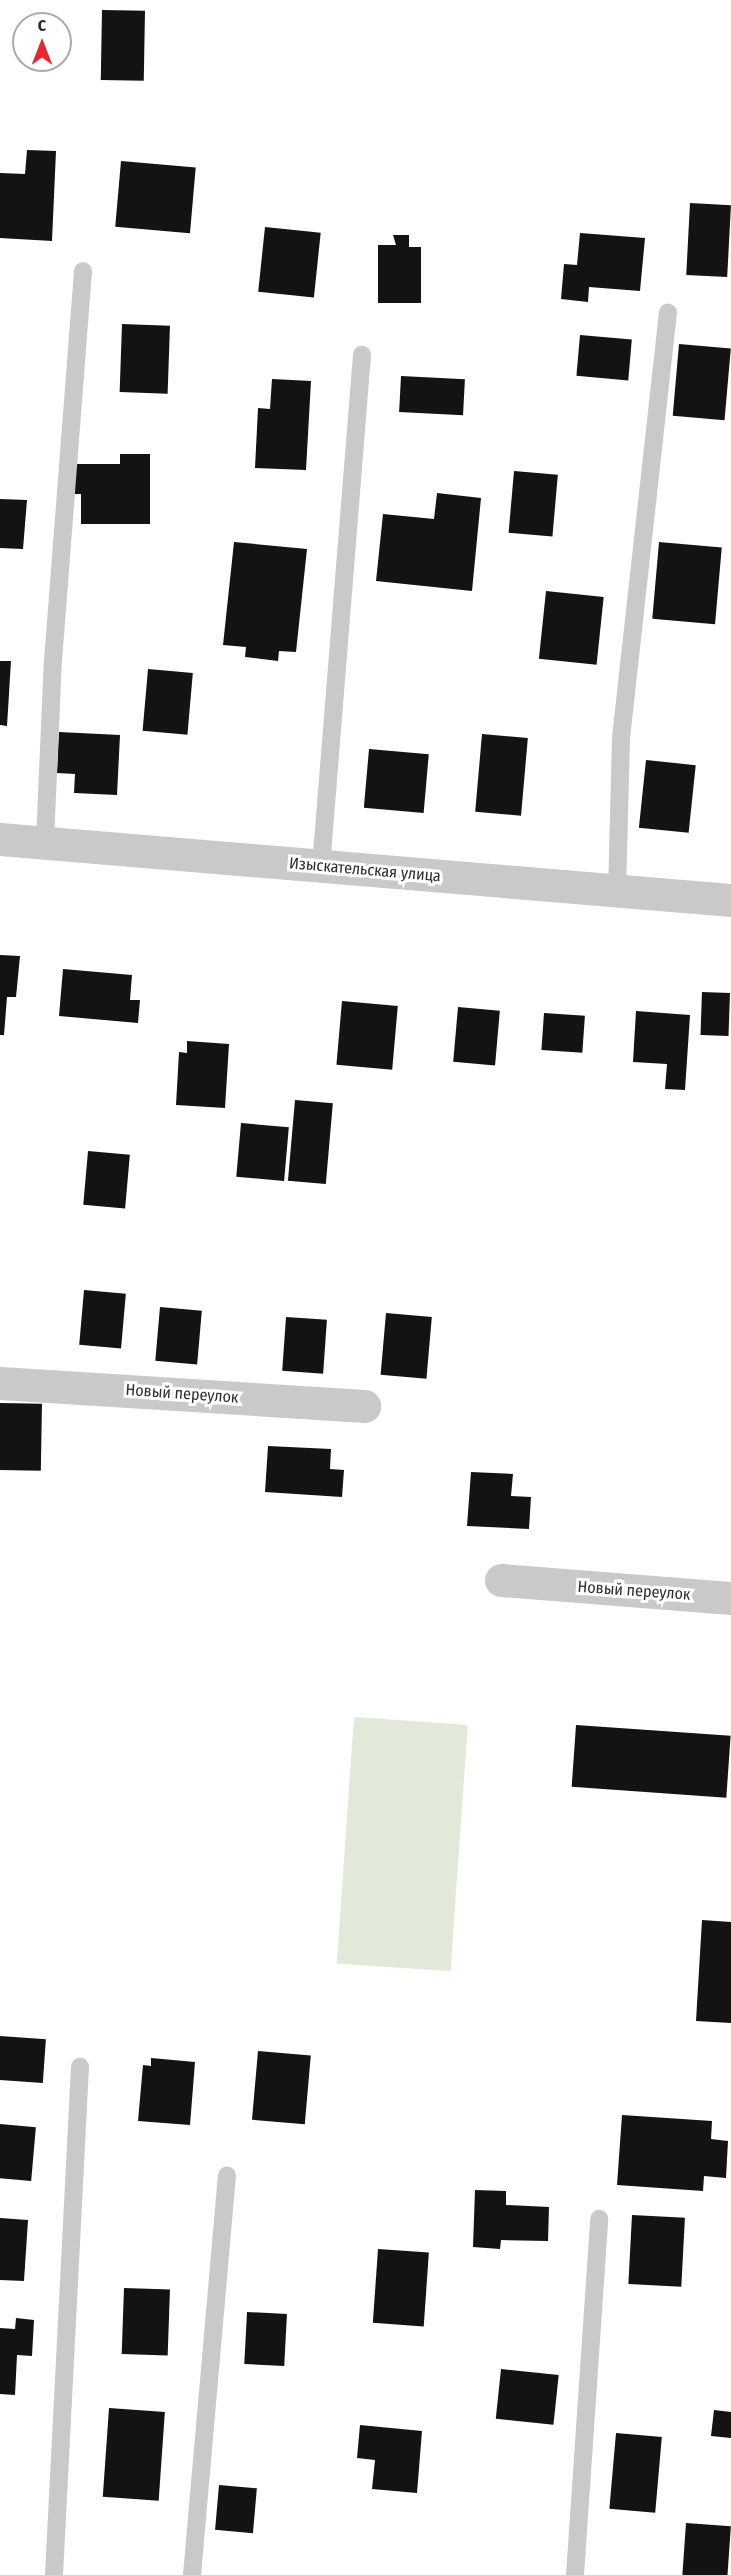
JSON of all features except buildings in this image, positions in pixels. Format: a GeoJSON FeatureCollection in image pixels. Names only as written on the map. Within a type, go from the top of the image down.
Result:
{"type":"FeatureCollection","features":[{"type":"Feature","properties":{"kind":"street","name":"Изыскательская улица"},"geometry":{"type":"LineString","coordinates":[[0,838],[731,900]]}},
{"type":"Feature","properties":{"kind":"street","name":"Новый переулок"},"geometry":{"type":"LineString","coordinates":[[0,1383],[364,1406]]}},
{"type":"Feature","properties":{"kind":"street","name":"Новый переулок"},"geometry":{"type":"LineString","coordinates":[[501,1580],[731,1598]]}},
{"type":"Feature","properties":{"kind":"lane"},"geometry":{"type":"LineString","coordinates":[[45,841],[53,661],[82,271]]}},
{"type":"Feature","properties":{"kind":"lane"},"geometry":{"type":"LineString","coordinates":[[617,892],[621,738],[668,313]]}},
{"type":"Feature","properties":{"kind":"lane"},"geometry":{"type":"LineString","coordinates":[[321,867],[362,355]]}},
{"type":"Feature","properties":{"kind":"lane"},"geometry":{"type":"LineString","coordinates":[[54,2575],[80,2067]]}},
{"type":"Feature","properties":{"kind":"lane"},"geometry":{"type":"LineString","coordinates":[[192,2575],[227,2176]]}},
{"type":"Feature","properties":{"kind":"lane"},"geometry":{"type":"LineString","coordinates":[[575,2575],[599,2219]]}},
{"type":"Feature","properties":{"kind":"green space"},"geometry":{"type":"Polygon","coordinates":[[[354,1717],[468,1725],[450,1971],[337,1963],[354,1717]]]}}]}
